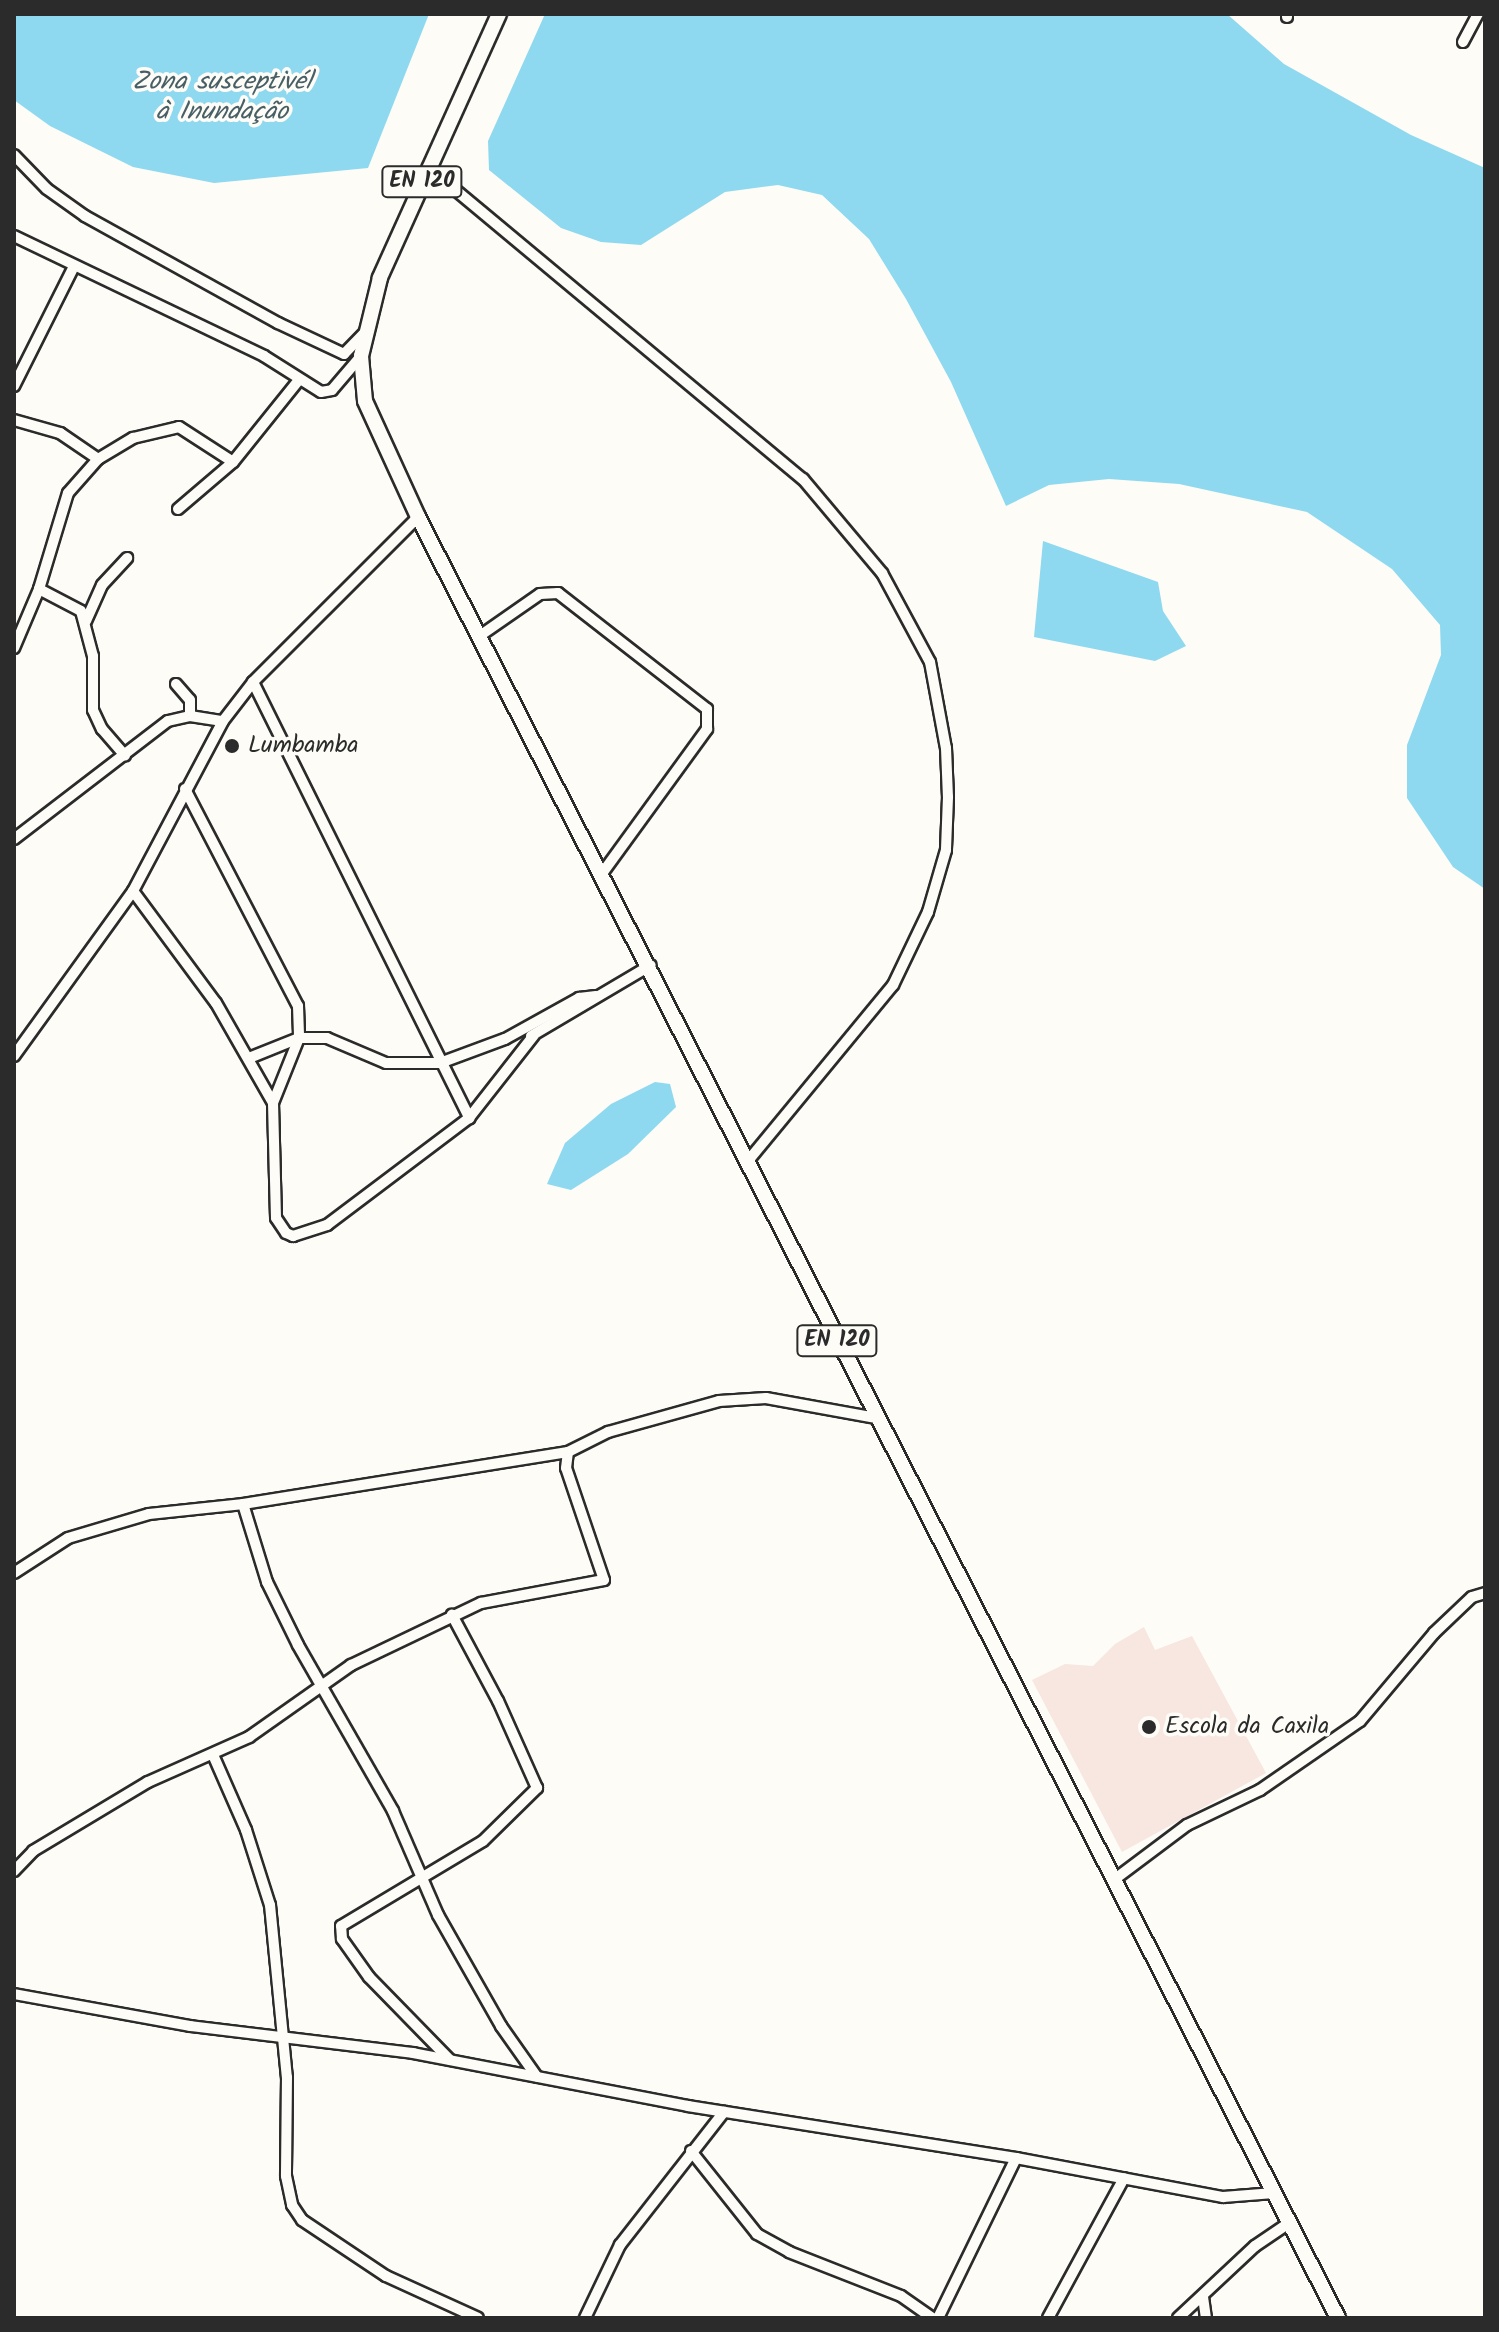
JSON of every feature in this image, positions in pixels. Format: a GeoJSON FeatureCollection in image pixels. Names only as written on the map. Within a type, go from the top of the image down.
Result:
{"type":"FeatureCollection","features":[{"type":"Feature","properties":{"kind":"main road","name":"EN 120"},"geometry":{"type":"LineString","coordinates":[[499,14],[380,278],[361,356],[365,401],[418,517],[651,965],[876,1418],[1338,2318]]}},
{"type":"Feature","properties":{"kind":"street"},"geometry":{"type":"LineString","coordinates":[[1463,42],[1478,14]]}},
{"type":"Feature","properties":{"kind":"street"},"geometry":{"type":"LineString","coordinates":[[14,155],[47,189],[85,216],[289,329],[344,354],[365,331]]}},
{"type":"Feature","properties":{"kind":"street"},"geometry":{"type":"LineString","coordinates":[[428,167],[803,479],[882,573],[930,662],[946,748],[948,797],[946,850],[928,912],[893,985],[748,1161]]}},
{"type":"Feature","properties":{"kind":"street"},"geometry":{"type":"LineString","coordinates":[[14,236],[232,340],[299,380],[328,393],[361,356]]}},
{"type":"Feature","properties":{"kind":"street"},"geometry":{"type":"LineString","coordinates":[[14,386],[74,266]]}},
{"type":"Feature","properties":{"kind":"street"},"geometry":{"type":"LineString","coordinates":[[178,509],[233,462],[299,380]]}},
{"type":"Feature","properties":{"kind":"street"},"geometry":{"type":"LineString","coordinates":[[14,420],[60,433],[98,459]]}},
{"type":"Feature","properties":{"kind":"street"},"geometry":{"type":"LineString","coordinates":[[14,648],[39,589],[68,493],[98,459],[133,438],[179,427],[233,462]]}},
{"type":"Feature","properties":{"kind":"street"},"geometry":{"type":"LineString","coordinates":[[14,1056],[133,891],[223,721],[253,682],[418,517]]}},
{"type":"Feature","properties":{"kind":"street"},"geometry":{"type":"LineString","coordinates":[[125,755],[102,729],[93,710],[86,621],[102,585],[127,558]]}},
{"type":"Feature","properties":{"kind":"street"},"geometry":{"type":"LineString","coordinates":[[39,589],[69,602],[86,621]]}},
{"type":"Feature","properties":{"kind":"street"},"geometry":{"type":"LineString","coordinates":[[481,635],[540,594],[558,593],[707,709],[707,729],[603,872]]}},
{"type":"Feature","properties":{"kind":"street"},"geometry":{"type":"LineString","coordinates":[[253,682],[289,744],[326,835],[469,1118]]}},
{"type":"Feature","properties":{"kind":"street"},"geometry":{"type":"LineString","coordinates":[[176,684],[190,700],[190,716]]}},
{"type":"Feature","properties":{"kind":"street"},"geometry":{"type":"LineString","coordinates":[[14,839],[168,721],[190,716],[223,721]]}},
{"type":"Feature","properties":{"kind":"street"},"geometry":{"type":"LineString","coordinates":[[185,789],[298,1006],[299,1038],[273,1103],[276,1218],[279,1228],[293,1236],[335,1220],[469,1118],[534,1035],[651,965]]}},
{"type":"Feature","properties":{"kind":"street"},"geometry":{"type":"LineString","coordinates":[[133,891],[249,1058],[273,1103]]}},
{"type":"Feature","properties":{"kind":"street"},"geometry":{"type":"LineString","coordinates":[[249,1058],[299,1038],[346,1043],[398,1066],[440,1063],[505,1039],[569,1003],[596,996]]}},
{"type":"Feature","properties":{"kind":"street"},"geometry":{"type":"LineString","coordinates":[[505,1039],[534,1035]]}},
{"type":"Feature","properties":{"kind":"street"},"geometry":{"type":"LineString","coordinates":[[14,1573],[82,1534],[149,1514],[243,1504],[568,1452],[608,1432],[719,1401],[766,1398],[876,1418]]}},
{"type":"Feature","properties":{"kind":"street"},"geometry":{"type":"LineString","coordinates":[[14,1871],[33,1851],[148,1782],[214,1757],[351,1665],[452,1615],[504,1598],[551,1593],[604,1580],[566,1468],[568,1452]]}},
{"type":"Feature","properties":{"kind":"street"},"geometry":{"type":"LineString","coordinates":[[243,1504],[267,1582],[321,1686],[393,1811],[422,1879],[501,2026],[537,2077]]}},
{"type":"Feature","properties":{"kind":"street"},"geometry":{"type":"LineString","coordinates":[[1115,1879],[1187,1825],[1260,1790],[1360,1721],[1434,1633],[1472,1597],[1485,1593]]}},
{"type":"Feature","properties":{"kind":"street"},"geometry":{"type":"LineString","coordinates":[[450,2060],[369,1977],[341,1932],[344,1921],[422,1879],[483,1841],[537,1788],[452,1615]]}},
{"type":"Feature","properties":{"kind":"street"},"geometry":{"type":"LineString","coordinates":[[214,1757],[246,1830],[270,1905],[283,2037],[286,2176],[295,2212],[386,2276],[478,2318]]}},
{"type":"Feature","properties":{"kind":"street"},"geometry":{"type":"LineString","coordinates":[[14,1994],[450,2060],[724,2112],[1016,2158],[1223,2197],[1274,2193]]}},
{"type":"Feature","properties":{"kind":"street"},"geometry":{"type":"LineString","coordinates":[[585,2318],[620,2245],[724,2112]]}},
{"type":"Feature","properties":{"kind":"street"},"geometry":{"type":"LineString","coordinates":[[691,2151],[757,2234],[789,2252],[901,2296],[935,2318],[1016,2158]]}},
{"type":"Feature","properties":{"kind":"street"},"geometry":{"type":"LineString","coordinates":[[1048,2318],[1124,2178]]}},
{"type":"Feature","properties":{"kind":"street"},"geometry":{"type":"LineString","coordinates":[[1178,2318],[1255,2246],[1289,2223]]}},
{"type":"Feature","properties":{"kind":"street"},"geometry":{"type":"LineString","coordinates":[[1203,2297],[1206,2318]]}},
{"type":"Feature","properties":{"kind":"shaded area","name":"Escola da Caxila"},"geometry":{"type":"Polygon","coordinates":[[[1144,1627],[1155,1650],[1192,1636],[1266,1773],[1122,1852],[1032,1680],[1065,1664],[1093,1666],[1115,1644],[1144,1627]]]}},
{"type":"Feature","properties":{"kind":"water","name":"Zona susceptivél à Inundação"},"geometry":{"type":"Polygon","coordinates":[[[14,14],[429,14],[368,168],[214,183],[133,167],[50,126],[14,100],[14,14]]]}},
{"type":"Feature","properties":{"kind":"water"},"geometry":{"type":"Polygon","coordinates":[[[545,14],[1227,14],[1284,64],[1411,135],[1485,168],[1485,889],[1453,867],[1407,798],[1407,745],[1441,655],[1440,625],[1392,569],[1307,512],[1179,484],[1109,479],[1049,485],[1006,506],[951,382],[906,299],[869,239],[822,195],[778,185],[725,192],[641,245],[601,242],[561,228],[489,170],[488,141],[545,14]]]}},
{"type":"Feature","properties":{"kind":"water"},"geometry":{"type":"Polygon","coordinates":[[[1043,541],[1158,582],[1163,611],[1186,646],[1155,661],[1034,637],[1043,541]]]}},
{"type":"Feature","properties":{"kind":"water"},"geometry":{"type":"Polygon","coordinates":[[[655,1082],[670,1084],[676,1107],[628,1154],[571,1190],[547,1184],[565,1143],[611,1104],[655,1082]]]}},
{"type":"Feature","properties":{"kind":"place","name":"Lumbamba"},"geometry":{"type":"Point","coordinates":[232,746]}},
{"type":"Feature","properties":{"kind":"place","name":"Escola da Caxila"},"geometry":{"type":"Point","coordinates":[1149,1727]}}]}
